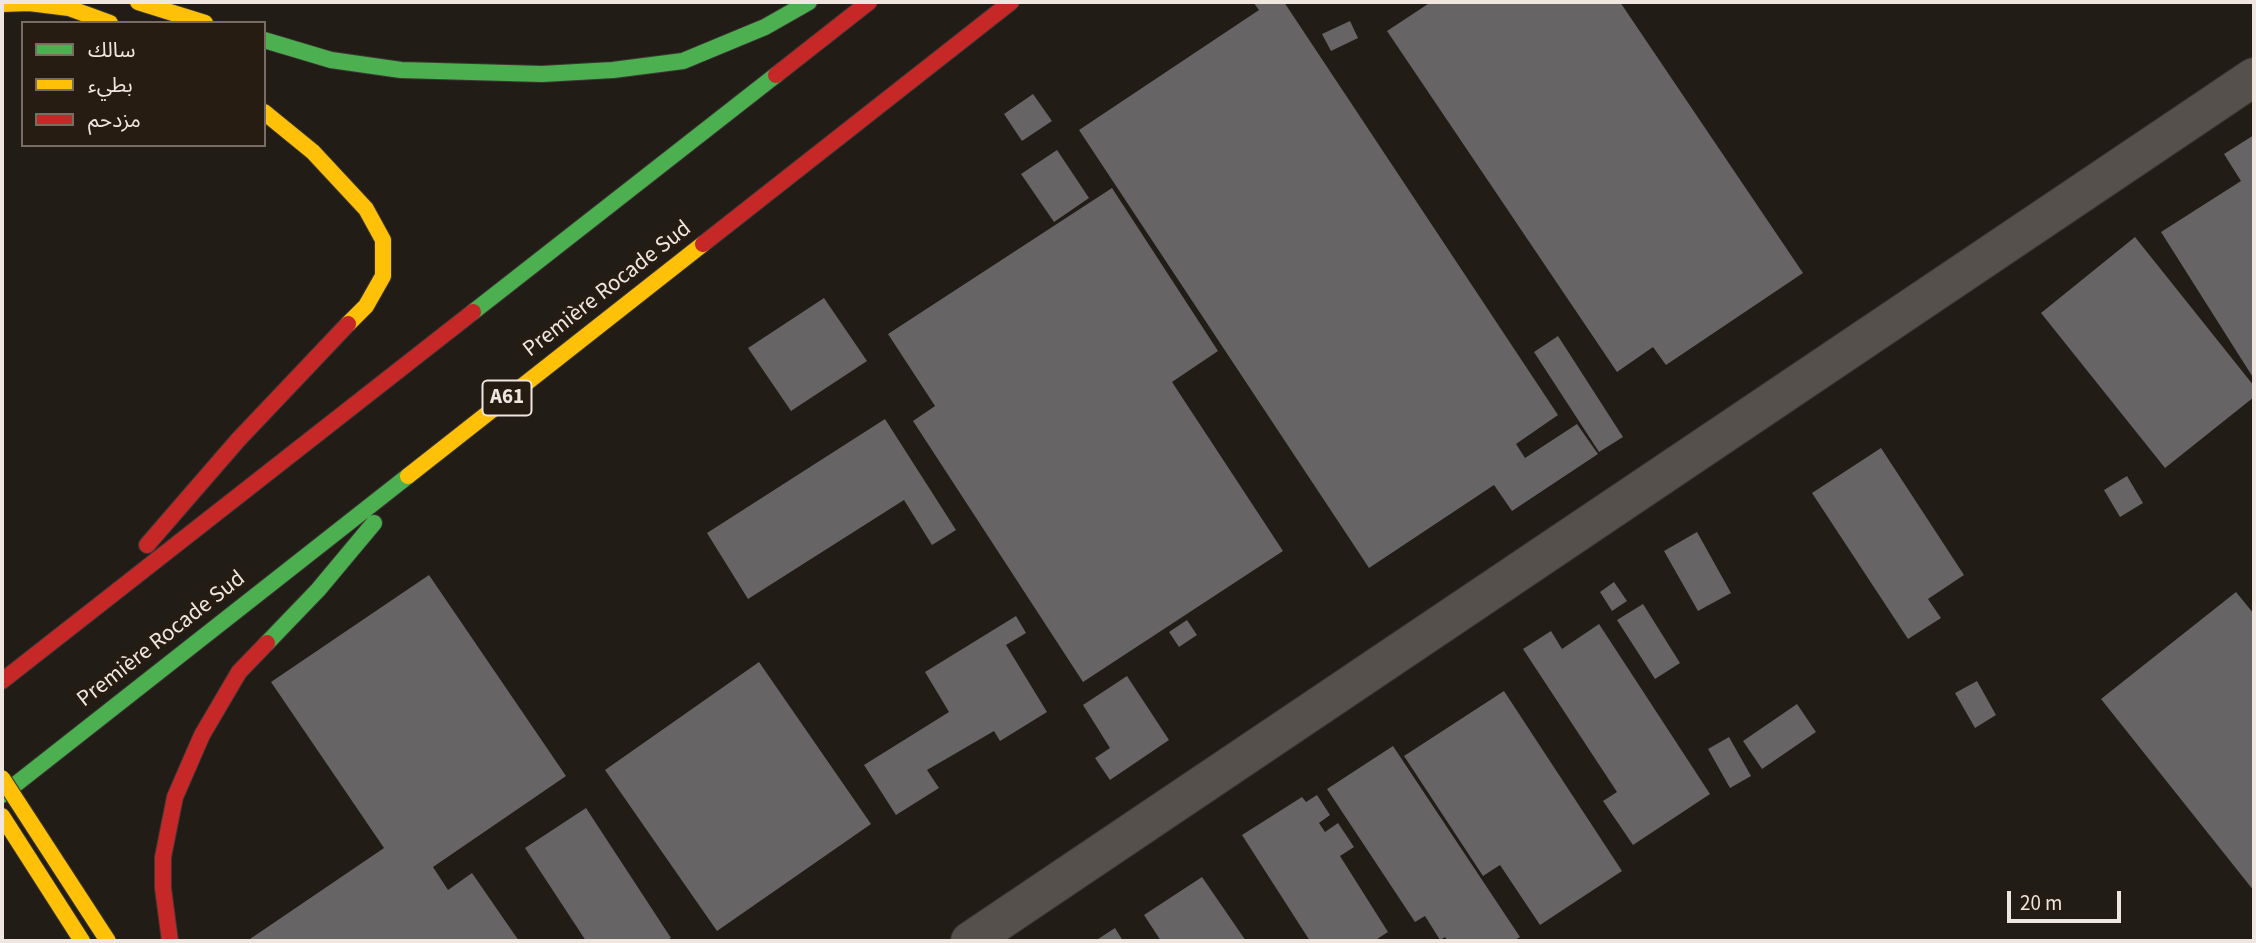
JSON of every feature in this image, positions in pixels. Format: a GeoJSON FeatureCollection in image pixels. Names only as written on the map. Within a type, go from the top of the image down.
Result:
{"type":"FeatureCollection","features":[{"type":"Feature","properties":{"kind":"highway"},"geometry":{"type":"LineString","coordinates":[[138,2],[199,21]]}},
{"type":"Feature","properties":{"kind":"highway"},"geometry":{"type":"LineString","coordinates":[[266,41],[331,61],[401,70],[472,74],[613,70],[683,61],[765,27],[809,2]]}},
{"type":"Feature","properties":{"kind":"highway"},"geometry":{"type":"LineString","coordinates":[[2,681],[869,2]]}},
{"type":"Feature","properties":{"kind":"highway","name":"Première Rocade Sud"},"geometry":{"type":"LineString","coordinates":[[2,795],[1011,2]]}},
{"type":"Feature","properties":{"kind":"highway"},"geometry":{"type":"LineString","coordinates":[[2,4],[29,3],[69,8],[105,21]]}},
{"type":"Feature","properties":{"kind":"highway"},"geometry":{"type":"LineString","coordinates":[[97,605],[238,440],[366,306],[383,276],[383,240],[366,209],[313,152],[266,113]]}},
{"type":"Feature","properties":{"kind":"highway"},"geometry":{"type":"LineString","coordinates":[[170,941],[163,888],[163,857],[176,797],[202,735],[239,672],[349,554],[407,477]]}},
{"type":"Feature","properties":{"kind":"highway"},"geometry":{"type":"LineString","coordinates":[[2,778],[108,941]]}},
{"type":"Feature","properties":{"kind":"highway"},"geometry":{"type":"LineString","coordinates":[[2,816],[82,941]]}},
{"type":"Feature","properties":{"kind":"street"},"geometry":{"type":"LineString","coordinates":[[971,941],[2254,77]]}},
{"type":"Feature","properties":{"kind":"building"},"geometry":{"type":"Polygon","coordinates":[[[1253,2],[1284,2],[1558,415],[1516,444],[1525,458],[1577,424],[1598,454],[1512,511],[1494,485],[1369,568],[1079,130],[1259,10],[1253,2]]]}},
{"type":"Feature","properties":{"kind":"building"},"geometry":{"type":"Polygon","coordinates":[[[1431,2],[1620,2],[1803,273],[1666,365],[1653,347],[1617,372],[1387,31],[1431,2]]]}},
{"type":"Feature","properties":{"kind":"building"},"geometry":{"type":"Polygon","coordinates":[[[1350,21],[1358,38],[1331,51],[1322,34],[1350,21]]]}},
{"type":"Feature","properties":{"kind":"building"},"geometry":{"type":"Polygon","coordinates":[[[1033,94],[1052,121],[1022,141],[1004,114],[1033,94]]]}},
{"type":"Feature","properties":{"kind":"building"},"geometry":{"type":"Polygon","coordinates":[[[2254,135],[2254,379],[2161,232],[2241,181],[2224,154],[2254,135]]]}},
{"type":"Feature","properties":{"kind":"building"},"geometry":{"type":"Polygon","coordinates":[[[1057,150],[1089,198],[1054,222],[1021,174],[1057,150]]]}},
{"type":"Feature","properties":{"kind":"building"},"geometry":{"type":"Polygon","coordinates":[[[1112,188],[1218,351],[1172,382],[1283,551],[1083,682],[913,421],[935,406],[888,334],[1112,188]]]}},
{"type":"Feature","properties":{"kind":"building"},"geometry":{"type":"Polygon","coordinates":[[[2135,237],[2254,386],[2254,397],[2165,468],[2041,313],[2135,237]]]}},
{"type":"Feature","properties":{"kind":"building"},"geometry":{"type":"Polygon","coordinates":[[[824,298],[867,361],[791,411],[748,348],[824,298]]]}},
{"type":"Feature","properties":{"kind":"building"},"geometry":{"type":"Polygon","coordinates":[[[1558,336],[1623,437],[1599,452],[1534,352],[1558,336]]]}},
{"type":"Feature","properties":{"kind":"building"},"geometry":{"type":"Polygon","coordinates":[[[885,419],[956,530],[932,545],[904,500],[748,599],[707,533],[885,419]]]}},
{"type":"Feature","properties":{"kind":"building"},"geometry":{"type":"Polygon","coordinates":[[[1881,448],[1964,575],[1928,599],[1941,618],[1908,639],[1812,493],[1881,448]]]}},
{"type":"Feature","properties":{"kind":"building"},"geometry":{"type":"Polygon","coordinates":[[[2127,476],[2143,503],[2120,517],[2104,490],[2127,476]]]}},
{"type":"Feature","properties":{"kind":"building"},"geometry":{"type":"Polygon","coordinates":[[[1697,532],[1731,593],[1698,611],[1664,551],[1697,532]]]}},
{"type":"Feature","properties":{"kind":"building"},"geometry":{"type":"Polygon","coordinates":[[[429,575],[566,776],[433,867],[448,890],[472,873],[519,941],[247,941],[384,848],[271,682],[429,575]]]}},
{"type":"Feature","properties":{"kind":"building"},"geometry":{"type":"Polygon","coordinates":[[[1614,582],[1627,601],[1612,611],[1600,592],[1614,582]]]}},
{"type":"Feature","properties":{"kind":"building"},"geometry":{"type":"Polygon","coordinates":[[[2236,592],[2254,614],[2254,891],[2101,699],[2236,592]]]}},
{"type":"Feature","properties":{"kind":"building"},"geometry":{"type":"Polygon","coordinates":[[[1643,604],[1680,663],[1655,679],[1617,620],[1643,604]]]}},
{"type":"Feature","properties":{"kind":"building"},"geometry":{"type":"Polygon","coordinates":[[[1016,616],[1026,633],[1006,645],[1047,712],[1000,741],[994,731],[927,770],[939,788],[896,815],[864,765],[949,712],[925,672],[1016,616]]]}},
{"type":"Feature","properties":{"kind":"building"},"geometry":{"type":"Polygon","coordinates":[[[1187,620],[1197,635],[1179,647],[1169,632],[1187,620]]]}},
{"type":"Feature","properties":{"kind":"building"},"geometry":{"type":"Polygon","coordinates":[[[1599,624],[1710,794],[1633,845],[1603,801],[1617,792],[1523,649],[1551,631],[1562,649],[1599,624]]]}},
{"type":"Feature","properties":{"kind":"building"},"geometry":{"type":"Polygon","coordinates":[[[759,662],[871,824],[717,931],[605,770],[759,662]]]}},
{"type":"Feature","properties":{"kind":"building"},"geometry":{"type":"Polygon","coordinates":[[[1127,676],[1169,740],[1110,780],[1095,758],[1110,748],[1083,705],[1127,676]]]}},
{"type":"Feature","properties":{"kind":"building"},"geometry":{"type":"Polygon","coordinates":[[[1977,681],[1996,715],[1975,728],[1955,693],[1977,681]]]}},
{"type":"Feature","properties":{"kind":"building"},"geometry":{"type":"Polygon","coordinates":[[[1504,691],[1622,871],[1540,925],[1500,865],[1483,876],[1404,756],[1504,691]]]}},
{"type":"Feature","properties":{"kind":"building"},"geometry":{"type":"Polygon","coordinates":[[[1797,704],[1816,732],[1762,769],[1743,741],[1797,704]]]}},
{"type":"Feature","properties":{"kind":"building"},"geometry":{"type":"Polygon","coordinates":[[[1729,737],[1751,776],[1730,788],[1708,749],[1729,737]]]}},
{"type":"Feature","properties":{"kind":"building"},"geometry":{"type":"Polygon","coordinates":[[[1393,746],[1520,937],[1513,941],[1448,941],[1445,937],[1440,940],[1425,916],[1415,922],[1327,789],[1393,746]]]}},
{"type":"Feature","properties":{"kind":"building"},"geometry":{"type":"Polygon","coordinates":[[[1317,795],[1330,815],[1319,823],[1325,832],[1338,823],[1354,847],[1340,856],[1388,932],[1374,941],[1310,941],[1242,835],[1302,797],[1306,802],[1317,795]]]}},
{"type":"Feature","properties":{"kind":"building"},"geometry":{"type":"Polygon","coordinates":[[[586,808],[671,938],[666,941],[586,941],[525,848],[586,808]]]}},
{"type":"Feature","properties":{"kind":"building"},"geometry":{"type":"Polygon","coordinates":[[[1202,877],[1246,941],[1161,941],[1144,915],[1202,877]]]}},
{"type":"Feature","properties":{"kind":"building"},"geometry":{"type":"Polygon","coordinates":[[[1115,928],[1123,941],[1095,941],[1115,928]]]}},
{"type":"Feature","properties":{"kind":"traffic: fast"},"geometry":{"type":"LineString","coordinates":[[266,41],[331,60],[401,70],[542,74],[613,70],[683,61],[765,27],[809,2]]}},
{"type":"Feature","properties":{"kind":"traffic: fast"},"geometry":{"type":"LineString","coordinates":[[473,312],[776,75]]}},
{"type":"Feature","properties":{"kind":"traffic: fast"},"geometry":{"type":"LineString","coordinates":[[2,795],[408,476]]}},
{"type":"Feature","properties":{"kind":"traffic: fast"},"geometry":{"type":"LineString","coordinates":[[267,643],[318,590],[374,523]]}},
{"type":"Feature","properties":{"kind":"traffic: slow"},"geometry":{"type":"LineString","coordinates":[[138,2],[199,21]]}},
{"type":"Feature","properties":{"kind":"traffic: slow"},"geometry":{"type":"LineString","coordinates":[[2,4],[29,3],[69,8],[105,21]]}},
{"type":"Feature","properties":{"kind":"traffic: slow"},"geometry":{"type":"LineString","coordinates":[[266,114],[313,152],[366,209],[383,240],[383,276],[366,306],[348,324]]}},
{"type":"Feature","properties":{"kind":"traffic: slow"},"geometry":{"type":"LineString","coordinates":[[408,476],[703,244]]}},
{"type":"Feature","properties":{"kind":"traffic: slow"},"geometry":{"type":"LineString","coordinates":[[2,778],[108,941]]}},
{"type":"Feature","properties":{"kind":"traffic: slow"},"geometry":{"type":"LineString","coordinates":[[2,816],[82,941]]}},
{"type":"Feature","properties":{"kind":"traffic: jam"},"geometry":{"type":"LineString","coordinates":[[776,75],[869,2]]}},
{"type":"Feature","properties":{"kind":"traffic: jam"},"geometry":{"type":"LineString","coordinates":[[703,244],[1011,2]]}},
{"type":"Feature","properties":{"kind":"traffic: jam"},"geometry":{"type":"LineString","coordinates":[[2,681],[473,312]]}},
{"type":"Feature","properties":{"kind":"traffic: jam"},"geometry":{"type":"LineString","coordinates":[[147,545],[238,440],[348,324]]}},
{"type":"Feature","properties":{"kind":"traffic: jam"},"geometry":{"type":"LineString","coordinates":[[170,941],[163,888],[163,857],[175,797],[202,735],[239,672],[267,643]]}}]}
